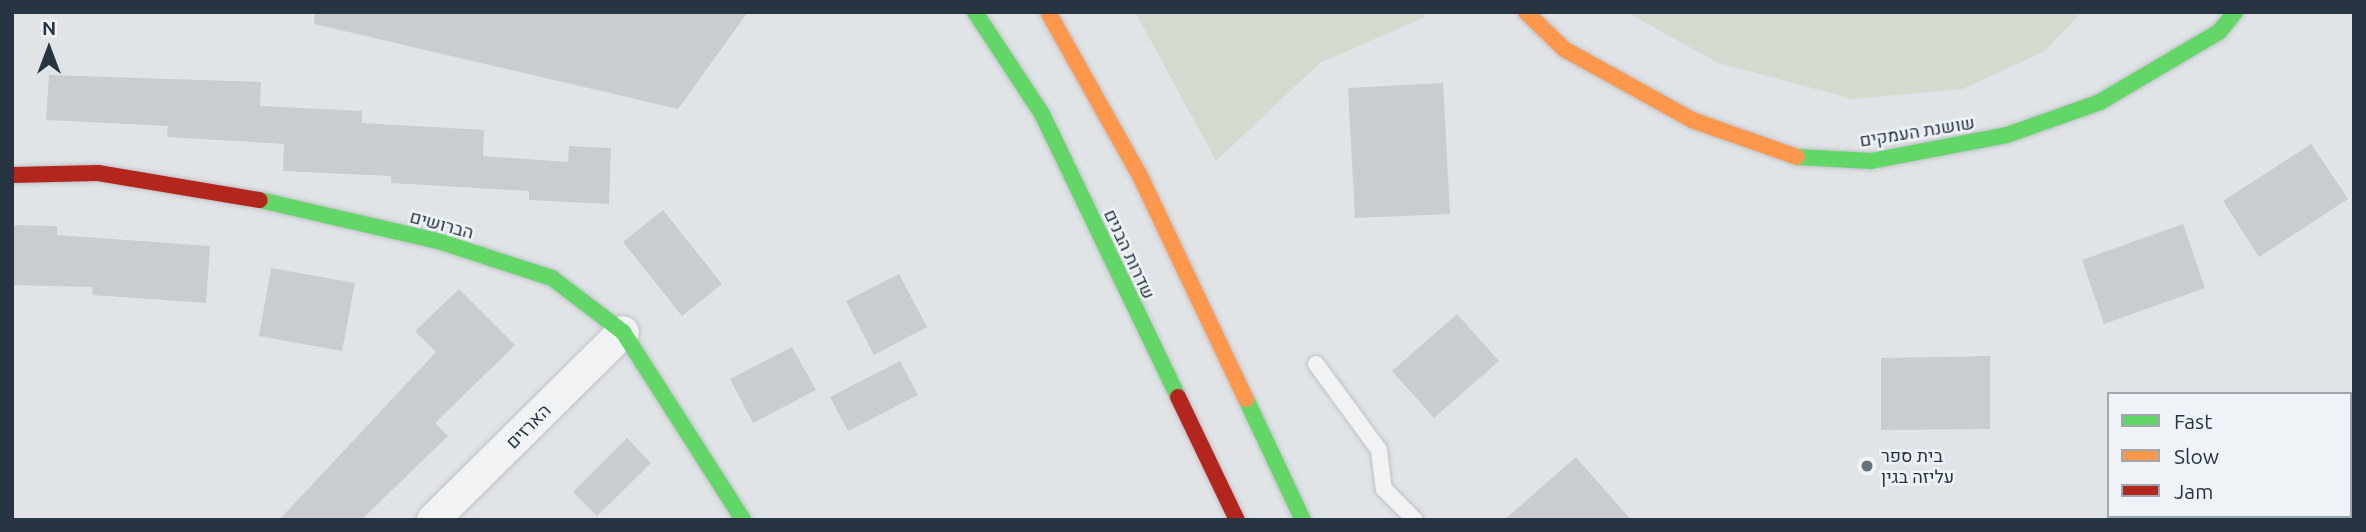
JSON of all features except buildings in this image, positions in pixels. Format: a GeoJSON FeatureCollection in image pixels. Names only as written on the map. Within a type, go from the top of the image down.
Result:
{"type":"FeatureCollection","features":[{"type":"Feature","properties":{"kind":"street","name":"שדרות הבנים"},"geometry":{"type":"LineString","coordinates":[[975,12],[1042,114],[1237,520]]}},
{"type":"Feature","properties":{"kind":"street"},"geometry":{"type":"LineString","coordinates":[[1048,12],[1141,178],[1303,520]]}},
{"type":"Feature","properties":{"kind":"street","name":"שושנת העמקים"},"geometry":{"type":"LineString","coordinates":[[1526,12],[1564,49],[1692,120],[1799,158],[1871,161],[2007,135],[2100,102],[2219,32],[2235,12]]}},
{"type":"Feature","properties":{"kind":"street","name":"הברושים"},"geometry":{"type":"LineString","coordinates":[[12,175],[123,177],[237,195],[438,241],[552,278],[623,332],[743,520]]}},
{"type":"Feature","properties":{"kind":"street","name":"הארזים"},"geometry":{"type":"LineString","coordinates":[[433,520],[623,332]]}},
{"type":"Feature","properties":{"kind":"lane"},"geometry":{"type":"LineString","coordinates":[[1317,364],[1379,450],[1384,489],[1415,520]]}},
{"type":"Feature","properties":{"kind":"shaded area"},"geometry":{"type":"Polygon","coordinates":[[[1135,12],[1422,12],[1425,17],[1320,63],[1216,161],[1135,12]]]}},
{"type":"Feature","properties":{"kind":"shaded area"},"geometry":{"type":"Polygon","coordinates":[[[1626,12],[2082,12],[2045,51],[1963,89],[1853,99],[1718,63],[1626,12]]]}},
{"type":"Feature","properties":{"kind":"traffic: fast"},"geometry":{"type":"LineString","coordinates":[[975,12],[1042,114],[1178,397]]}},
{"type":"Feature","properties":{"kind":"traffic: fast"},"geometry":{"type":"LineString","coordinates":[[1797,157],[1871,161],[2007,135],[2100,102],[2219,32],[2235,12]]}},
{"type":"Feature","properties":{"kind":"traffic: fast"},"geometry":{"type":"LineString","coordinates":[[260,200],[438,241],[552,278],[623,332],[743,520]]}},
{"type":"Feature","properties":{"kind":"traffic: fast"},"geometry":{"type":"LineString","coordinates":[[1246,399],[1303,520]]}},
{"type":"Feature","properties":{"kind":"traffic: slow"},"geometry":{"type":"LineString","coordinates":[[1048,12],[1141,178],[1246,399]]}},
{"type":"Feature","properties":{"kind":"traffic: slow"},"geometry":{"type":"LineString","coordinates":[[1526,12],[1564,49],[1692,120],[1797,157]]}},
{"type":"Feature","properties":{"kind":"traffic: jam"},"geometry":{"type":"LineString","coordinates":[[12,175],[98,173],[260,200]]}},
{"type":"Feature","properties":{"kind":"traffic: jam"},"geometry":{"type":"LineString","coordinates":[[1178,397],[1237,520]]}},
{"type":"Feature","properties":{"kind":"place","name":"בית ספר עליזה בגין"},"geometry":{"type":"Point","coordinates":[1867,466]}}]}
